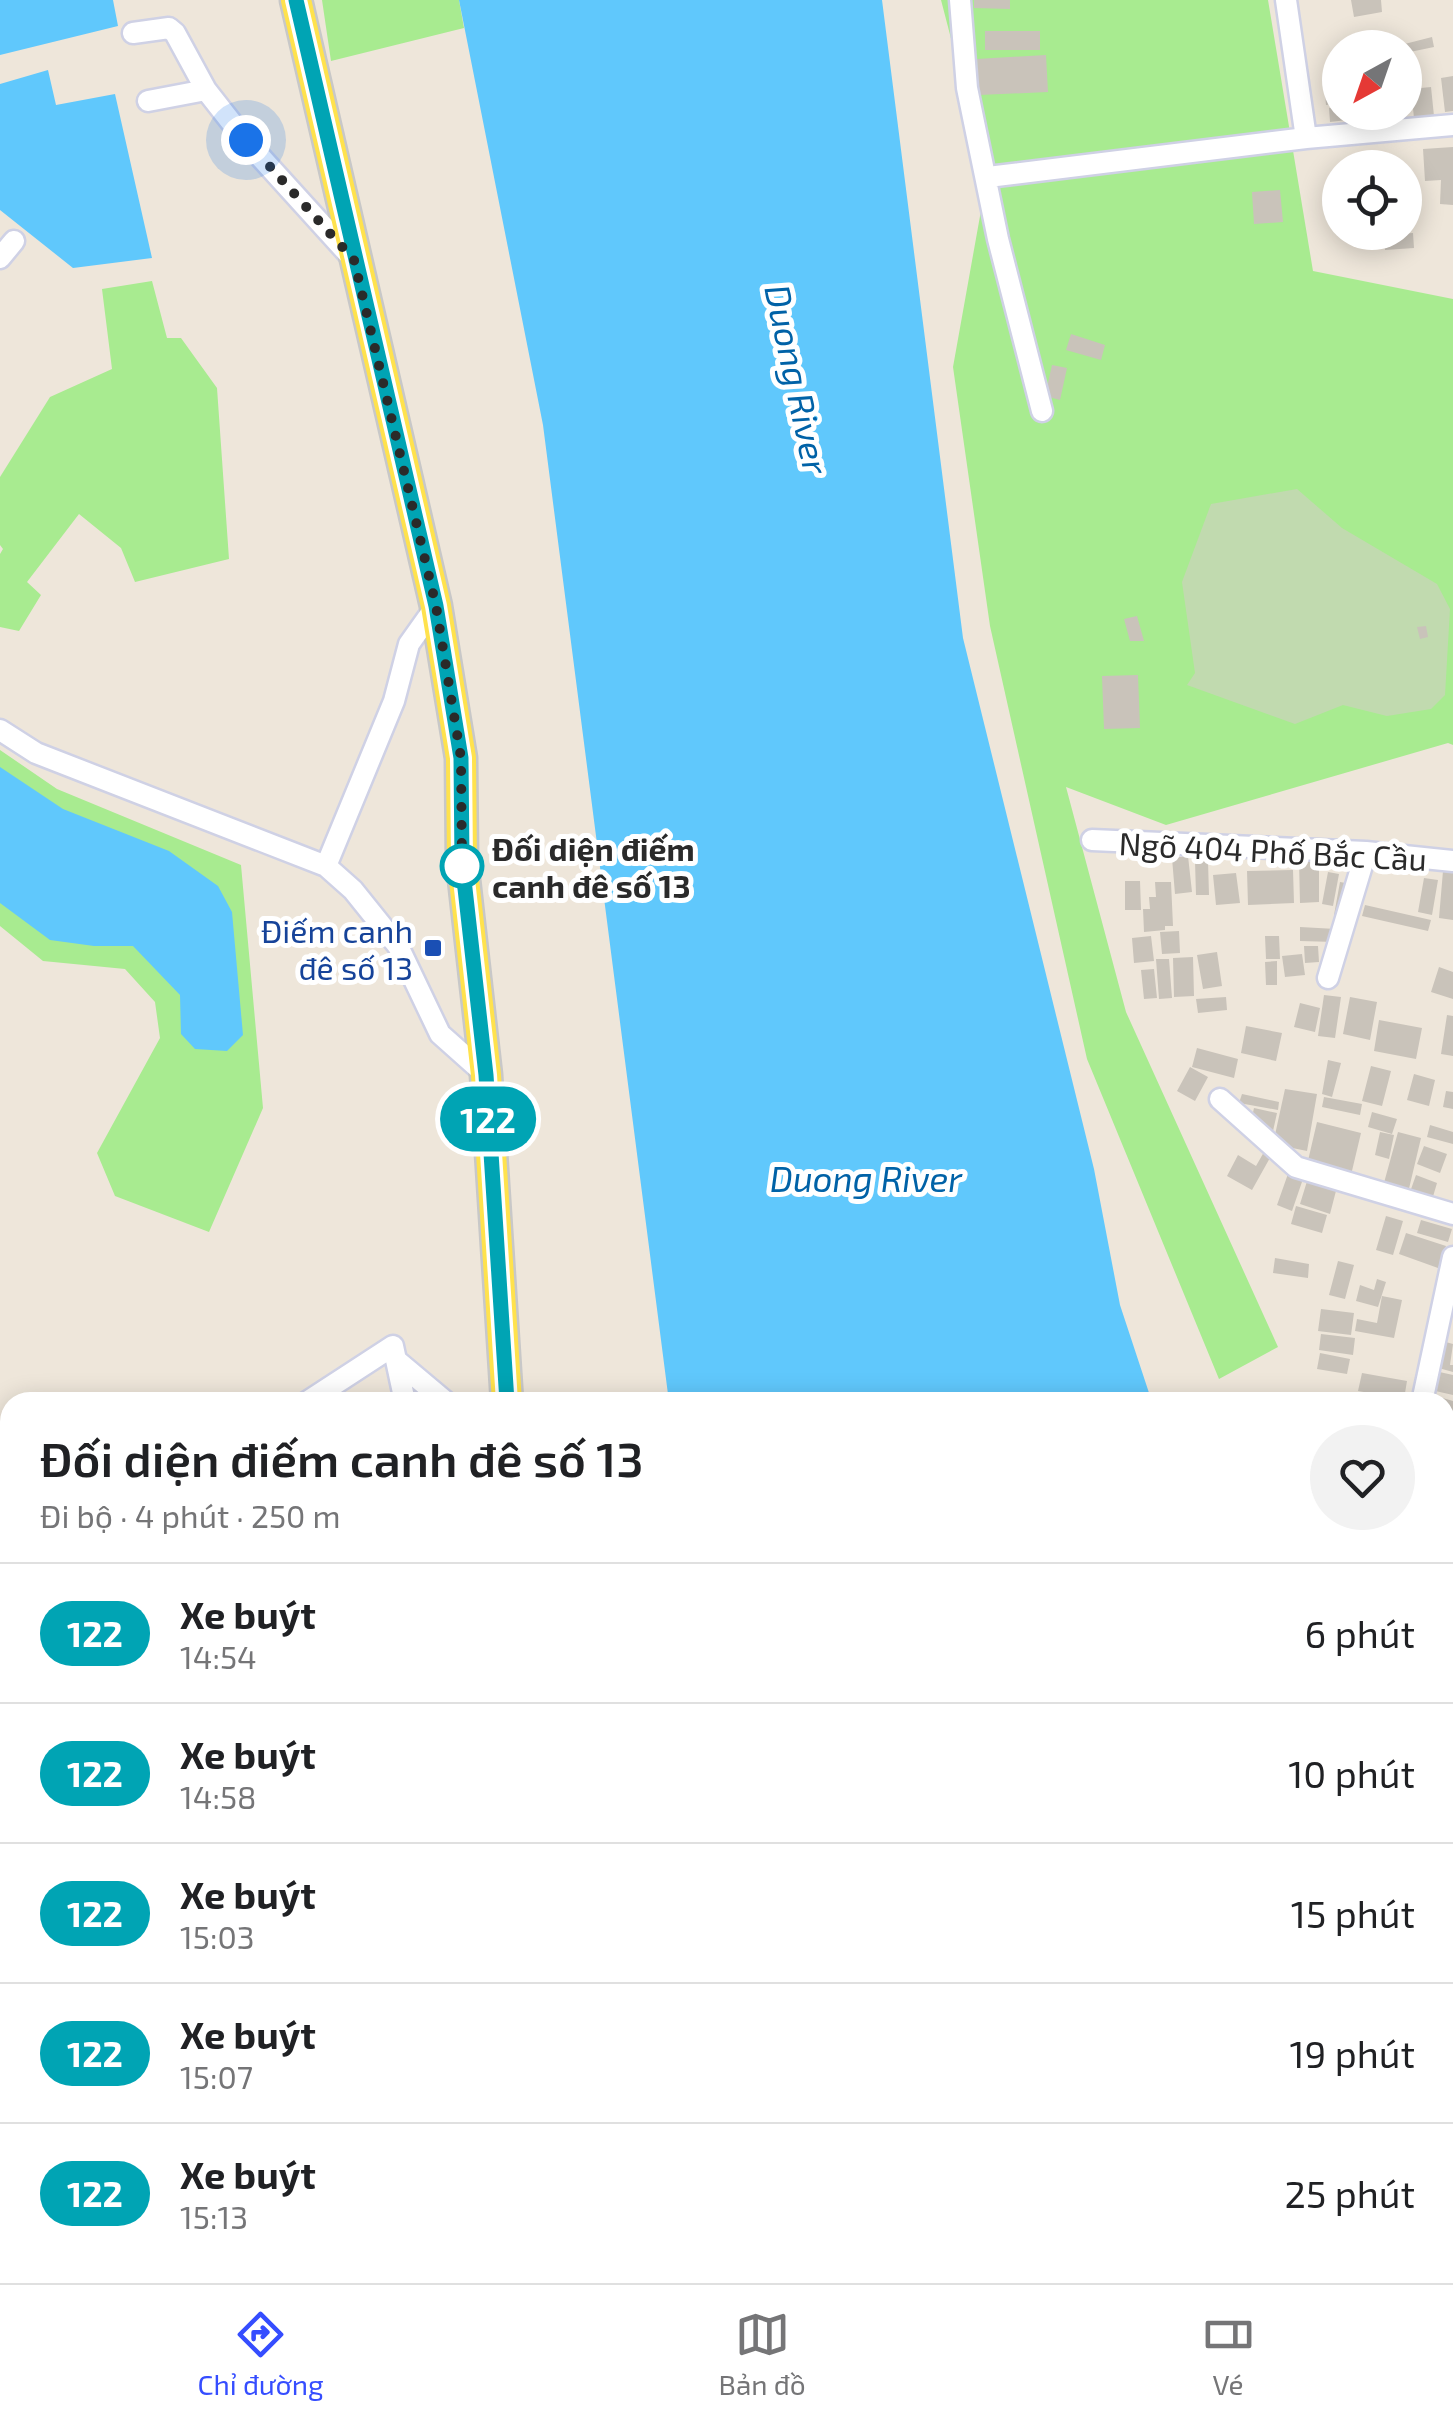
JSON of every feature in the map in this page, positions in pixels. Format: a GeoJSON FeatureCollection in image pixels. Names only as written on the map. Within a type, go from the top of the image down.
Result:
{"type":"FeatureCollection","features":[{"type":"Feature","properties":{"kind":"main road"},"geometry":{"type":"LineString","coordinates":[[296,0],[436,606],[461,758],[462,862],[486,1075],[506,1392]]}},
{"type":"Feature","properties":{"kind":"street"},"geometry":{"type":"LineString","coordinates":[[960,0],[967,88],[998,239],[1042,411]]}},
{"type":"Feature","properties":{"kind":"street"},"geometry":{"type":"LineString","coordinates":[[1286,0],[1306,138]]}},
{"type":"Feature","properties":{"kind":"street"},"geometry":{"type":"LineString","coordinates":[[133,33],[170,28],[206,90],[354,260]]}},
{"type":"Feature","properties":{"kind":"street"},"geometry":{"type":"LineString","coordinates":[[148,101],[206,90]]}},
{"type":"Feature","properties":{"kind":"street"},"geometry":{"type":"LineString","coordinates":[[988,177],[1306,138],[1453,125]]}},
{"type":"Feature","properties":{"kind":"street"},"geometry":{"type":"LineString","coordinates":[[0,258],[14,241]]}},
{"type":"Feature","properties":{"kind":"street"},"geometry":{"type":"LineString","coordinates":[[326,866],[394,700],[408,644],[436,606]]}},
{"type":"Feature","properties":{"kind":"street"},"geometry":{"type":"LineString","coordinates":[[0,730],[36,753],[326,866],[353,890],[398,946],[440,1034],[486,1075]]}},
{"type":"Feature","properties":{"kind":"street","name":"Ngõ 404 Phố Bắc Cầu"},"geometry":{"type":"LineString","coordinates":[[1092,840],[1366,852],[1453,861]]}},
{"type":"Feature","properties":{"kind":"street"},"geometry":{"type":"LineString","coordinates":[[1328,978],[1366,852]]}},
{"type":"Feature","properties":{"kind":"street"},"geometry":{"type":"LineString","coordinates":[[1220,1099],[1296,1167],[1453,1214]]}},
{"type":"Feature","properties":{"kind":"street"},"geometry":{"type":"LineString","coordinates":[[1425,1392],[1449,1297],[1453,1257]]}},
{"type":"Feature","properties":{"kind":"street"},"geometry":{"type":"LineString","coordinates":[[322,1392],[393,1346],[402,1392]]}},
{"type":"Feature","properties":{"kind":"street"},"geometry":{"type":"LineString","coordinates":[[396,1360],[434,1392]]}},
{"type":"Feature","properties":{"kind":"green space"},"geometry":{"type":"Polygon","coordinates":[[[322,0],[459,0],[464,28],[331,61],[322,0]]]}},
{"type":"Feature","properties":{"kind":"green space"},"geometry":{"type":"Polygon","coordinates":[[[941,0],[1268,0],[1313,271],[1453,299],[1453,745],[1448,743],[1166,825],[1066,787],[1126,1012],[1278,1347],[1219,1379],[1087,1059],[990,626],[953,367],[987,177],[941,0]]]}},
{"type":"Feature","properties":{"kind":"green space"},"geometry":{"type":"Polygon","coordinates":[[[152,281],[167,338],[181,338],[217,388],[229,559],[135,582],[121,548],[79,514],[27,582],[41,595],[19,631],[0,627],[0,477],[50,397],[112,369],[102,289],[152,281]]]}},
{"type":"Feature","properties":{"kind":"green space"},"geometry":{"type":"Polygon","coordinates":[[[1297,489],[1342,528],[1437,584],[1450,609],[1445,695],[1431,709],[1387,716],[1343,705],[1295,724],[1187,685],[1195,673],[1182,582],[1211,504],[1297,489]]]}},
{"type":"Feature","properties":{"kind":"green space"},"geometry":{"type":"Polygon","coordinates":[[[0,750],[57,789],[241,865],[263,1108],[209,1232],[115,1196],[97,1153],[160,1038],[155,1002],[125,969],[43,961],[0,926],[0,750]]]}},
{"type":"Feature","properties":{"kind":"water"},"geometry":{"type":"Polygon","coordinates":[[[0,0],[113,0],[118,26],[0,55],[0,0]]]}},
{"type":"Feature","properties":{"kind":"water","name":"Duong River"},"geometry":{"type":"Polygon","coordinates":[[[459,0],[882,0],[963,638],[1094,1169],[1120,1305],[1149,1392],[668,1392],[543,425],[459,0]]]}},
{"type":"Feature","properties":{"kind":"water"},"geometry":{"type":"Polygon","coordinates":[[[48,70],[56,105],[115,94],[152,258],[73,268],[0,210],[0,84],[48,70]]]}},
{"type":"Feature","properties":{"kind":"water"},"geometry":{"type":"Polygon","coordinates":[[[0,767],[63,809],[169,851],[218,886],[232,912],[243,1035],[227,1051],[195,1049],[181,1034],[180,995],[133,946],[50,940],[0,903],[0,767]]]}},
{"type":"Feature","properties":{"kind":"building"},"geometry":{"type":"Polygon","coordinates":[[[974,0],[1010,0],[1010,9],[974,8],[974,0]]]}},
{"type":"Feature","properties":{"kind":"building"},"geometry":{"type":"Polygon","coordinates":[[[1351,0],[1381,0],[1382,12],[1354,17],[1351,0]]]}},
{"type":"Feature","properties":{"kind":"building"},"geometry":{"type":"Polygon","coordinates":[[[985,31],[1040,31],[1040,50],[985,50],[985,31]]]}},
{"type":"Feature","properties":{"kind":"building"},"geometry":{"type":"Polygon","coordinates":[[[1432,37],[1434,47],[1422,49],[1422,40],[1432,37]]]}},
{"type":"Feature","properties":{"kind":"building"},"geometry":{"type":"Polygon","coordinates":[[[1046,55],[1048,92],[979,95],[977,59],[1046,55]]]}},
{"type":"Feature","properties":{"kind":"building"},"geometry":{"type":"Polygon","coordinates":[[[1453,76],[1453,111],[1445,112],[1441,78],[1453,76]]]}},
{"type":"Feature","properties":{"kind":"building"},"geometry":{"type":"Polygon","coordinates":[[[1431,87],[1434,116],[1422,117],[1422,88],[1431,87]]]}},
{"type":"Feature","properties":{"kind":"building"},"geometry":{"type":"Polygon","coordinates":[[[1453,147],[1453,205],[1440,204],[1441,180],[1425,181],[1423,149],[1453,147]]]}},
{"type":"Feature","properties":{"kind":"building"},"geometry":{"type":"Polygon","coordinates":[[[1280,190],[1283,222],[1254,224],[1252,192],[1280,190]]]}},
{"type":"Feature","properties":{"kind":"building"},"geometry":{"type":"Polygon","coordinates":[[[1071,334],[1105,345],[1101,360],[1066,350],[1071,334]]]}},
{"type":"Feature","properties":{"kind":"building"},"geometry":{"type":"Polygon","coordinates":[[[1052,365],[1067,368],[1060,400],[1045,396],[1052,365]]]}},
{"type":"Feature","properties":{"kind":"building"},"geometry":{"type":"Polygon","coordinates":[[[1137,616],[1144,641],[1130,641],[1124,619],[1137,616]]]}},
{"type":"Feature","properties":{"kind":"building"},"geometry":{"type":"Polygon","coordinates":[[[1426,626],[1428,637],[1420,639],[1417,627],[1426,626]]]}},
{"type":"Feature","properties":{"kind":"building"},"geometry":{"type":"Polygon","coordinates":[[[1138,675],[1140,728],[1104,729],[1102,676],[1138,675]]]}},
{"type":"Feature","properties":{"kind":"building"},"geometry":{"type":"Polygon","coordinates":[[[1188,856],[1192,892],[1175,894],[1172,858],[1188,856]]]}},
{"type":"Feature","properties":{"kind":"building"},"geometry":{"type":"Polygon","coordinates":[[[1299,860],[1319,860],[1319,902],[1300,903],[1299,860]]]}},
{"type":"Feature","properties":{"kind":"building"},"geometry":{"type":"Polygon","coordinates":[[[1195,861],[1208,861],[1209,895],[1196,895],[1195,861]]]}},
{"type":"Feature","properties":{"kind":"building"},"geometry":{"type":"Polygon","coordinates":[[[1293,870],[1294,903],[1248,905],[1247,871],[1293,870]]]}},
{"type":"Feature","properties":{"kind":"building"},"geometry":{"type":"Polygon","coordinates":[[[1443,871],[1453,872],[1453,920],[1439,918],[1443,871]]]}},
{"type":"Feature","properties":{"kind":"building"},"geometry":{"type":"Polygon","coordinates":[[[1328,872],[1339,874],[1333,906],[1322,904],[1328,872]]]}},
{"type":"Feature","properties":{"kind":"building"},"geometry":{"type":"Polygon","coordinates":[[[1236,873],[1240,903],[1216,905],[1213,875],[1236,873]]]}},
{"type":"Feature","properties":{"kind":"building"},"geometry":{"type":"Polygon","coordinates":[[[1424,878],[1438,880],[1432,915],[1418,912],[1424,878]]]}},
{"type":"Feature","properties":{"kind":"building"},"geometry":{"type":"Polygon","coordinates":[[[1125,881],[1140,881],[1141,910],[1125,910],[1125,881]]]}},
{"type":"Feature","properties":{"kind":"building"},"geometry":{"type":"Polygon","coordinates":[[[1155,882],[1171,882],[1173,926],[1144,932],[1143,909],[1150,909],[1149,897],[1156,897],[1155,882]]]}},
{"type":"Feature","properties":{"kind":"building"},"geometry":{"type":"Polygon","coordinates":[[[1340,882],[1351,884],[1345,917],[1334,915],[1340,882]]]}},
{"type":"Feature","properties":{"kind":"building"},"geometry":{"type":"Polygon","coordinates":[[[1365,905],[1431,920],[1428,931],[1362,916],[1365,905]]]}},
{"type":"Feature","properties":{"kind":"building"},"geometry":{"type":"Polygon","coordinates":[[[1300,927],[1336,929],[1335,942],[1300,941],[1300,927]]]}},
{"type":"Feature","properties":{"kind":"building"},"geometry":{"type":"Polygon","coordinates":[[[1179,931],[1180,953],[1162,954],[1160,932],[1179,931]]]}},
{"type":"Feature","properties":{"kind":"building"},"geometry":{"type":"Polygon","coordinates":[[[1151,936],[1154,961],[1134,963],[1132,938],[1151,936]]]}},
{"type":"Feature","properties":{"kind":"building"},"geometry":{"type":"Polygon","coordinates":[[[1265,936],[1279,936],[1280,959],[1266,959],[1265,936]]]}},
{"type":"Feature","properties":{"kind":"building"},"geometry":{"type":"Polygon","coordinates":[[[1304,946],[1318,946],[1319,962],[1305,963],[1304,946]]]}},
{"type":"Feature","properties":{"kind":"building"},"geometry":{"type":"Polygon","coordinates":[[[1217,952],[1222,986],[1203,989],[1197,955],[1217,952]]]}},
{"type":"Feature","properties":{"kind":"building"},"geometry":{"type":"Polygon","coordinates":[[[1302,954],[1305,975],[1285,977],[1282,956],[1302,954]]]}},
{"type":"Feature","properties":{"kind":"building"},"geometry":{"type":"Polygon","coordinates":[[[1193,957],[1194,996],[1174,997],[1173,958],[1193,957]]]}},
{"type":"Feature","properties":{"kind":"building"},"geometry":{"type":"Polygon","coordinates":[[[1156,959],[1169,959],[1172,998],[1159,999],[1156,959]]]}},
{"type":"Feature","properties":{"kind":"building"},"geometry":{"type":"Polygon","coordinates":[[[1277,961],[1277,985],[1266,985],[1265,962],[1277,961]]]}},
{"type":"Feature","properties":{"kind":"building"},"geometry":{"type":"Polygon","coordinates":[[[1439,967],[1453,972],[1453,999],[1431,992],[1439,967]]]}},
{"type":"Feature","properties":{"kind":"building"},"geometry":{"type":"Polygon","coordinates":[[[1154,969],[1157,998],[1144,999],[1141,970],[1154,969]]]}},
{"type":"Feature","properties":{"kind":"building"},"geometry":{"type":"Polygon","coordinates":[[[1324,995],[1341,997],[1335,1038],[1318,1036],[1324,995]]]}},
{"type":"Feature","properties":{"kind":"building"},"geometry":{"type":"Polygon","coordinates":[[[1226,997],[1227,1010],[1198,1013],[1196,999],[1226,997]]]}},
{"type":"Feature","properties":{"kind":"building"},"geometry":{"type":"Polygon","coordinates":[[[1350,997],[1377,1002],[1370,1040],[1343,1034],[1350,997]]]}},
{"type":"Feature","properties":{"kind":"building"},"geometry":{"type":"Polygon","coordinates":[[[1300,1003],[1320,1008],[1315,1032],[1294,1027],[1300,1003]]]}},
{"type":"Feature","properties":{"kind":"building"},"geometry":{"type":"Polygon","coordinates":[[[1447,1015],[1453,1016],[1453,1056],[1441,1054],[1447,1015]]]}},
{"type":"Feature","properties":{"kind":"building"},"geometry":{"type":"Polygon","coordinates":[[[1379,1020],[1422,1028],[1416,1059],[1374,1051],[1379,1020]]]}},
{"type":"Feature","properties":{"kind":"building"},"geometry":{"type":"Polygon","coordinates":[[[1246,1026],[1282,1033],[1276,1061],[1241,1053],[1246,1026]]]}},
{"type":"Feature","properties":{"kind":"building"},"geometry":{"type":"Polygon","coordinates":[[[1197,1048],[1238,1059],[1234,1078],[1192,1067],[1197,1048]]]}},
{"type":"Feature","properties":{"kind":"building"},"geometry":{"type":"Polygon","coordinates":[[[1328,1060],[1341,1063],[1332,1097],[1322,1094],[1328,1060]]]}},
{"type":"Feature","properties":{"kind":"building"},"geometry":{"type":"Polygon","coordinates":[[[1371,1066],[1391,1071],[1382,1106],[1362,1101],[1371,1066]]]}},
{"type":"Feature","properties":{"kind":"building"},"geometry":{"type":"Polygon","coordinates":[[[1190,1067],[1208,1077],[1195,1101],[1177,1091],[1190,1067]]]}},
{"type":"Feature","properties":{"kind":"building"},"geometry":{"type":"Polygon","coordinates":[[[1414,1074],[1435,1080],[1429,1106],[1407,1100],[1414,1074]]]}},
{"type":"Feature","properties":{"kind":"building"},"geometry":{"type":"Polygon","coordinates":[[[1285,1089],[1317,1094],[1307,1151],[1273,1144],[1285,1089]]]}},
{"type":"Feature","properties":{"kind":"building"},"geometry":{"type":"Polygon","coordinates":[[[1446,1091],[1453,1092],[1453,1109],[1443,1107],[1446,1091]]]}},
{"type":"Feature","properties":{"kind":"building"},"geometry":{"type":"Polygon","coordinates":[[[1242,1094],[1279,1102],[1278,1110],[1239,1103],[1242,1094]]]}},
{"type":"Feature","properties":{"kind":"building"},"geometry":{"type":"Polygon","coordinates":[[[1324,1097],[1362,1104],[1360,1115],[1322,1107],[1324,1097]]]}},
{"type":"Feature","properties":{"kind":"building"},"geometry":{"type":"Polygon","coordinates":[[[1254,1108],[1277,1113],[1273,1131],[1250,1126],[1254,1108]]]}},
{"type":"Feature","properties":{"kind":"building"},"geometry":{"type":"Polygon","coordinates":[[[1372,1112],[1397,1119],[1392,1134],[1368,1127],[1372,1112]]]}},
{"type":"Feature","properties":{"kind":"building"},"geometry":{"type":"Polygon","coordinates":[[[1317,1122],[1361,1133],[1351,1175],[1307,1165],[1317,1122]]]}},
{"type":"Feature","properties":{"kind":"building"},"geometry":{"type":"Polygon","coordinates":[[[1430,1125],[1453,1132],[1453,1144],[1427,1137],[1430,1125]]]}},
{"type":"Feature","properties":{"kind":"building"},"geometry":{"type":"Polygon","coordinates":[[[1380,1132],[1394,1135],[1389,1159],[1375,1155],[1380,1132]]]}},
{"type":"Feature","properties":{"kind":"building"},"geometry":{"type":"Polygon","coordinates":[[[1398,1132],[1421,1138],[1407,1197],[1382,1190],[1398,1132]]]}},
{"type":"Feature","properties":{"kind":"building"},"geometry":{"type":"Polygon","coordinates":[[[1424,1146],[1447,1154],[1440,1173],[1417,1164],[1424,1146]]]}},
{"type":"Feature","properties":{"kind":"building"},"geometry":{"type":"Polygon","coordinates":[[[1264,1152],[1271,1156],[1252,1190],[1227,1176],[1238,1155],[1256,1166],[1264,1152]]]}},
{"type":"Feature","properties":{"kind":"building"},"geometry":{"type":"Polygon","coordinates":[[[1289,1171],[1304,1176],[1292,1211],[1277,1205],[1289,1171]]]}},
{"type":"Feature","properties":{"kind":"building"},"geometry":{"type":"Polygon","coordinates":[[[1416,1175],[1437,1183],[1432,1200],[1410,1192],[1416,1175]]]}},
{"type":"Feature","properties":{"kind":"building"},"geometry":{"type":"Polygon","coordinates":[[[1308,1178],[1337,1187],[1330,1214],[1300,1204],[1308,1178]]]}},
{"type":"Feature","properties":{"kind":"building"},"geometry":{"type":"Polygon","coordinates":[[[1296,1206],[1327,1215],[1322,1233],[1291,1224],[1296,1206]]]}},
{"type":"Feature","properties":{"kind":"building"},"geometry":{"type":"Polygon","coordinates":[[[1386,1216],[1403,1221],[1393,1255],[1376,1250],[1386,1216]]]}},
{"type":"Feature","properties":{"kind":"building"},"geometry":{"type":"Polygon","coordinates":[[[1421,1220],[1452,1229],[1448,1242],[1417,1233],[1421,1220]]]}},
{"type":"Feature","properties":{"kind":"building"},"geometry":{"type":"Polygon","coordinates":[[[1406,1233],[1446,1246],[1438,1268],[1399,1254],[1406,1233]]]}},
{"type":"Feature","properties":{"kind":"building"},"geometry":{"type":"Polygon","coordinates":[[[1275,1258],[1309,1264],[1308,1278],[1273,1273],[1275,1258]]]}},
{"type":"Feature","properties":{"kind":"building"},"geometry":{"type":"Polygon","coordinates":[[[1338,1261],[1354,1265],[1345,1299],[1329,1295],[1338,1261]]]}},
{"type":"Feature","properties":{"kind":"building"},"geometry":{"type":"Polygon","coordinates":[[[1377,1279],[1386,1282],[1378,1307],[1356,1301],[1360,1285],[1374,1290],[1377,1279]]]}},
{"type":"Feature","properties":{"kind":"building"},"geometry":{"type":"Polygon","coordinates":[[[1382,1296],[1402,1300],[1394,1338],[1355,1331],[1357,1319],[1377,1323],[1382,1296]]]}},
{"type":"Feature","properties":{"kind":"building"},"geometry":{"type":"Polygon","coordinates":[[[1321,1309],[1354,1313],[1351,1335],[1318,1331],[1321,1309]]]}},
{"type":"Feature","properties":{"kind":"building"},"geometry":{"type":"Polygon","coordinates":[[[1321,1334],[1355,1338],[1353,1355],[1319,1350],[1321,1334]]]}},
{"type":"Feature","properties":{"kind":"building"},"geometry":{"type":"Polygon","coordinates":[[[1442,1341],[1453,1344],[1453,1372],[1435,1367],[1442,1341]]]}},
{"type":"Feature","properties":{"kind":"building"},"geometry":{"type":"Polygon","coordinates":[[[1320,1353],[1350,1359],[1347,1374],[1317,1369],[1320,1353]]]}},
{"type":"Feature","properties":{"kind":"building"},"geometry":{"type":"Polygon","coordinates":[[[1435,1371],[1453,1375],[1453,1392],[1431,1390],[1435,1371]]]}},
{"type":"Feature","properties":{"kind":"building"},"geometry":{"type":"Polygon","coordinates":[[[1362,1373],[1407,1381],[1405,1392],[1358,1391],[1362,1373]]]}},
{"type":"Feature","properties":{"kind":"bus line","name":"122"},"geometry":{"type":"LineString","coordinates":[[296,0],[436,606],[461,758],[462,862],[486,1075],[506,1392]]}},
{"type":"Feature","properties":{"kind":"place","name":"Đối diện điếm canh đê số 13"},"geometry":{"type":"Point","coordinates":[462,866]}},
{"type":"Feature","properties":{"kind":"place","name":"Điếm canh đê số 13"},"geometry":{"type":"Point","coordinates":[433,948]}},
{"type":"Feature","properties":{"kind":"route"},"geometry":{"type":"LineString","coordinates":[[246,140],[354,260],[436,606],[461,758],[462,866]]}}]}
